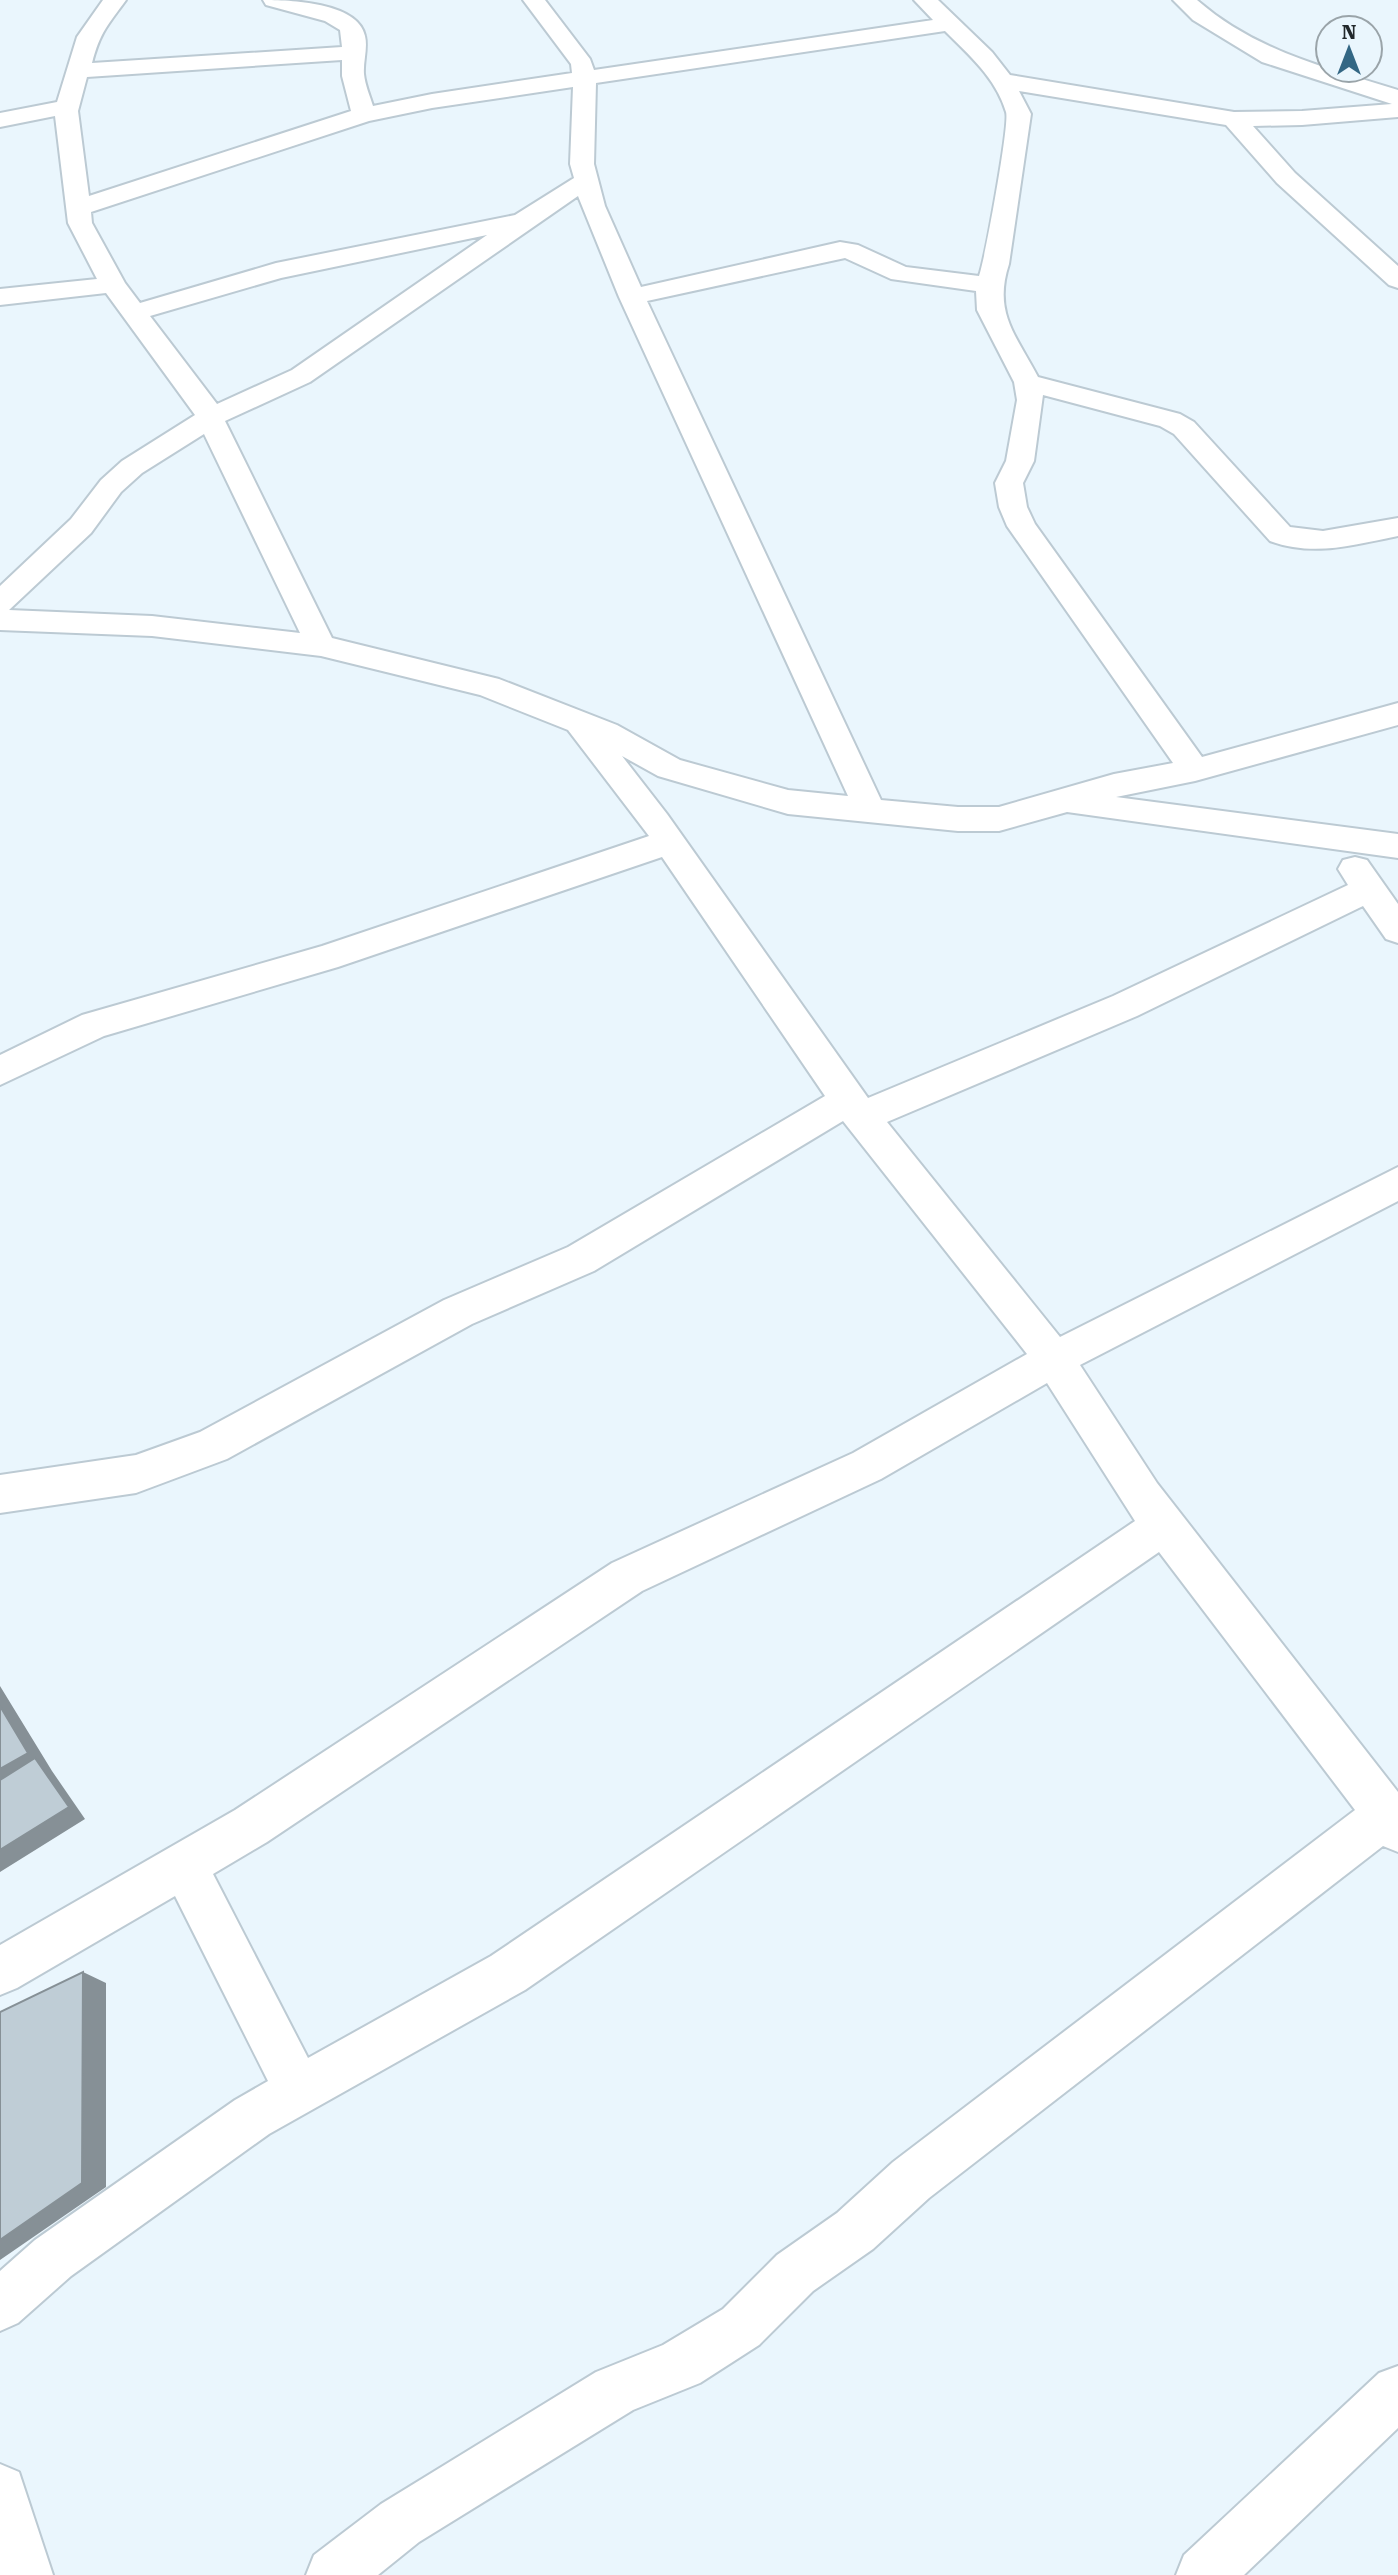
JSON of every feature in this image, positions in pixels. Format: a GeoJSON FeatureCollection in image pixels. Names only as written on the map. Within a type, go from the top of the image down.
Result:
{"type":"FeatureCollection","features":[{"type":"Feature","properties":{"kind":"street"},"geometry":{"type":"LineString","coordinates":[[114,0],[103,12],[89,37],[67,107],[80,223],[113,285],[204,405],[321,646]]}},
{"type":"Feature","properties":{"kind":"street"},"geometry":{"type":"LineString","coordinates":[[274,0],[333,16],[349,26],[354,35],[353,76],[364,115]]}},
{"type":"Feature","properties":{"kind":"street"},"geometry":{"type":"LineString","coordinates":[[534,0],[582,64],[582,164],[593,206],[632,297],[870,810]]}},
{"type":"Feature","properties":{"kind":"street"},"geometry":{"type":"LineString","coordinates":[[925,0],[984,57],[1003,81],[1019,114],[996,264],[989,285],[990,310],[1027,382],[1031,400],[1020,461],[1009,483],[1013,507],[1021,526],[1195,770]]}},
{"type":"Feature","properties":{"kind":"street"},"geometry":{"type":"LineString","coordinates":[[1184,0],[1201,15],[1270,57],[1398,97]]}},
{"type":"Feature","properties":{"kind":"street"},"geometry":{"type":"LineString","coordinates":[[78,208],[364,115],[432,101],[949,24]]}},
{"type":"Feature","properties":{"kind":"street"},"geometry":{"type":"LineString","coordinates":[[78,71],[352,53]]}},
{"type":"Feature","properties":{"kind":"street"},"geometry":{"type":"LineString","coordinates":[[1003,81],[1234,118],[1302,118],[1398,110]]}},
{"type":"Feature","properties":{"kind":"street"},"geometry":{"type":"LineString","coordinates":[[0,120],[67,107]]}},
{"type":"Feature","properties":{"kind":"street"},"geometry":{"type":"LineString","coordinates":[[1234,118],[1286,178],[1398,280]]}},
{"type":"Feature","properties":{"kind":"street"},"geometry":{"type":"LineString","coordinates":[[0,603],[81,526],[111,486],[132,467],[210,418],[301,376],[524,220],[586,181]]}},
{"type":"Feature","properties":{"kind":"street"},"geometry":{"type":"LineString","coordinates":[[134,313],[276,271],[524,220]]}},
{"type":"Feature","properties":{"kind":"street"},"geometry":{"type":"LineString","coordinates":[[632,297],[840,250],[849,250],[900,274],[989,285]]}},
{"type":"Feature","properties":{"kind":"street"},"geometry":{"type":"LineString","coordinates":[[0,297],[113,285]]}},
{"type":"Feature","properties":{"kind":"street"},"geometry":{"type":"LineString","coordinates":[[1027,382],[1170,420],[1185,428],[1280,534],[1291,540],[1318,541],[1398,527]]}},
{"type":"Feature","properties":{"kind":"street"},"geometry":{"type":"LineString","coordinates":[[0,620],[152,626],[321,646],[488,686],[606,733],[669,768],[788,802],[958,819],[999,819],[1154,776],[1195,770],[1398,714]]}},
{"type":"Feature","properties":{"kind":"street"},"geometry":{"type":"LineString","coordinates":[[334,2575],[400,2523],[615,2391],[681,2364],[741,2327],[795,2273],[855,2231],[911,2180],[1392,1822],[1163,1526],[1054,1359],[854,1109],[669,842],[577,722]]}},
{"type":"Feature","properties":{"kind":"street"},"geometry":{"type":"LineString","coordinates":[[1063,802],[1398,846]]}},
{"type":"Feature","properties":{"kind":"street"},"geometry":{"type":"LineString","coordinates":[[1334,838],[1398,930]]}},
{"type":"Feature","properties":{"kind":"street"},"geometry":{"type":"LineString","coordinates":[[0,1071],[94,1025],[326,958],[669,842]]}},
{"type":"Feature","properties":{"kind":"street"},"geometry":{"type":"LineString","coordinates":[[0,1494],[135,1474],[213,1446],[457,1312],[581,1259],[854,1109],[1125,1006],[1369,889]]}},
{"type":"Feature","properties":{"kind":"street"},"geometry":{"type":"LineString","coordinates":[[0,1971],[251,1826],[627,1577],[867,1466],[1054,1359],[1398,1183]]}},
{"type":"Feature","properties":{"kind":"street"},"geometry":{"type":"LineString","coordinates":[[0,2305],[53,2258],[252,2117],[508,1973],[1163,1526]]}},
{"type":"Feature","properties":{"kind":"street"},"geometry":{"type":"LineString","coordinates":[[184,1865],[299,2091]]}},
{"type":"Feature","properties":{"kind":"street"},"geometry":{"type":"LineString","coordinates":[[1204,2575],[1398,2392]]}},
{"type":"Feature","properties":{"kind":"street"},"geometry":{"type":"LineString","coordinates":[[0,2491],[26,2575]]}},
{"type":"Feature","properties":{"kind":"building"},"geometry":{"type":"Polygon","coordinates":[[[0,1706],[28,1753],[0,1769],[0,1706]]]}},
{"type":"Feature","properties":{"kind":"building"},"geometry":{"type":"Polygon","coordinates":[[[35,1758],[69,1807],[0,1850],[0,1780],[35,1758]]]}},
{"type":"Feature","properties":{"kind":"building"},"geometry":{"type":"Polygon","coordinates":[[[83,1972],[82,2183],[0,2240],[0,2012],[83,1972]]]}}]}
